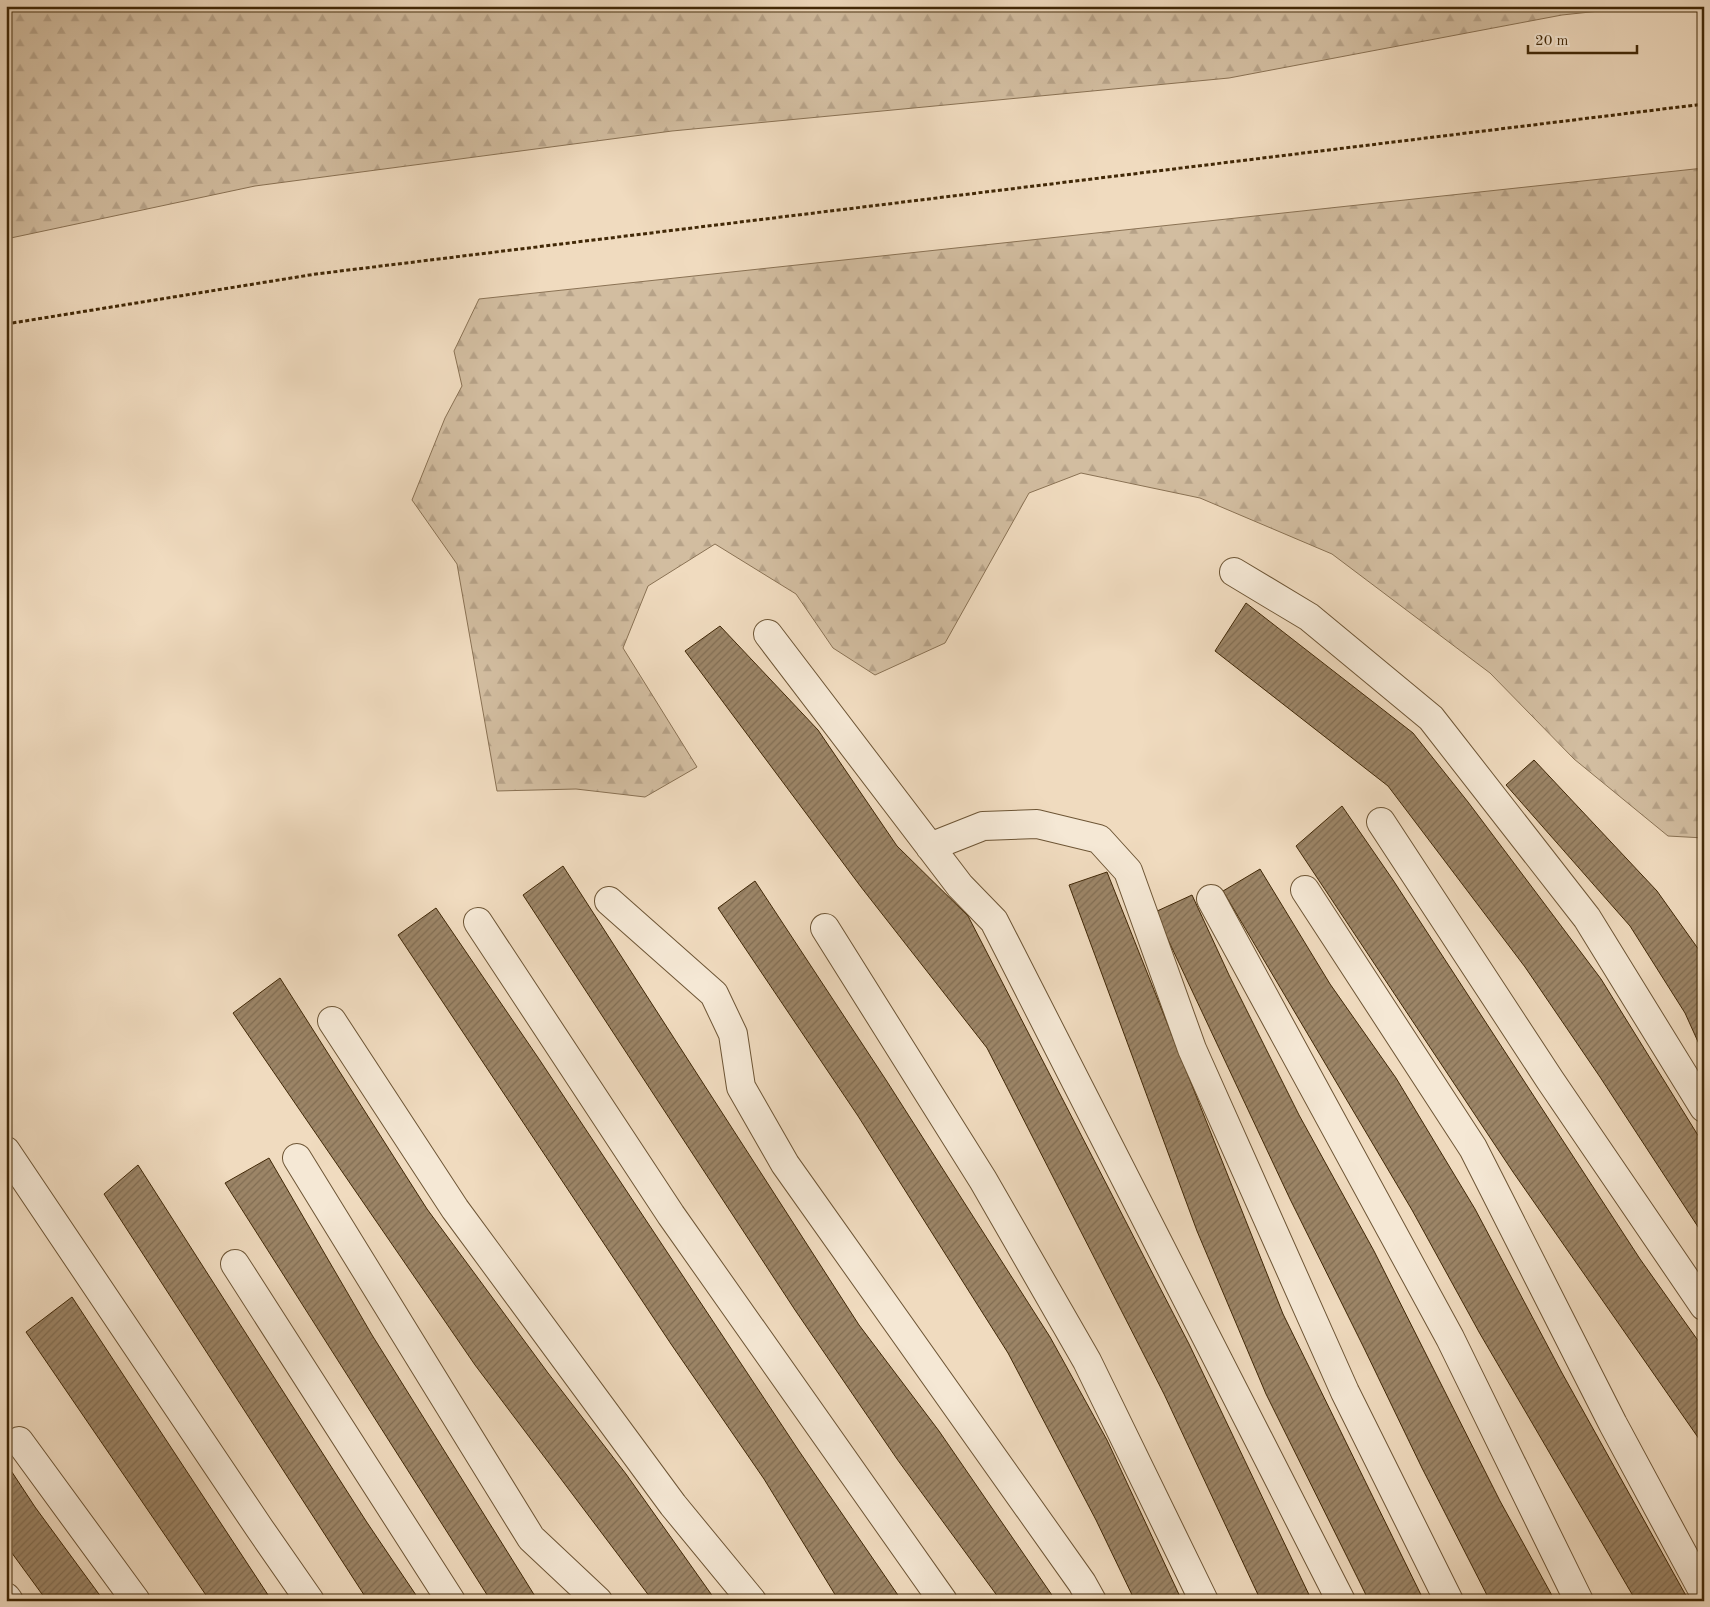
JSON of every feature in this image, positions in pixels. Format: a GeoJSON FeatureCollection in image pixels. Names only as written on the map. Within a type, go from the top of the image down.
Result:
{"type":"FeatureCollection","features":[{"type":"Feature","properties":{"kind":"street"},"geometry":{"type":"LineString","coordinates":[[1234,572],[1309,617],[1430,718],[1587,918],[1704,1108]]}},
{"type":"Feature","properties":{"kind":"street"},"geometry":{"type":"LineString","coordinates":[[768,634],[930,848],[960,886],[994,921],[1341,1601]]}},
{"type":"Feature","properties":{"kind":"street"},"geometry":{"type":"LineString","coordinates":[[1381,822],[1550,1080],[1704,1306]]}},
{"type":"Feature","properties":{"kind":"street"},"geometry":{"type":"LineString","coordinates":[[930,848],[983,826],[1037,824],[1100,839],[1128,871],[1192,1049],[1345,1392],[1449,1601]]}},
{"type":"Feature","properties":{"kind":"street"},"geometry":{"type":"LineString","coordinates":[[1305,890],[1473,1148],[1613,1424],[1704,1593]]}},
{"type":"Feature","properties":{"kind":"street"},"geometry":{"type":"LineString","coordinates":[[1211,899],[1450,1338],[1579,1601]]}},
{"type":"Feature","properties":{"kind":"street"},"geometry":{"type":"LineString","coordinates":[[609,901],[714,994],[733,1034],[741,1088],[785,1164],[1082,1583],[1092,1601]]}},
{"type":"Feature","properties":{"kind":"street"},"geometry":{"type":"LineString","coordinates":[[478,922],[671,1215],[943,1601]]}},
{"type":"Feature","properties":{"kind":"street"},"geometry":{"type":"LineString","coordinates":[[825,928],[983,1180],[1087,1361],[1204,1601]]}},
{"type":"Feature","properties":{"kind":"street"},"geometry":{"type":"LineString","coordinates":[[332,1021],[460,1217],[673,1505],[752,1601]]}},
{"type":"Feature","properties":{"kind":"street"},"geometry":{"type":"LineString","coordinates":[[6,1151],[310,1601]]}},
{"type":"Feature","properties":{"kind":"street"},"geometry":{"type":"LineString","coordinates":[[297,1158],[531,1538],[598,1601]]}},
{"type":"Feature","properties":{"kind":"street"},"geometry":{"type":"LineString","coordinates":[[235,1264],[451,1601]]}},
{"type":"Feature","properties":{"kind":"street"},"geometry":{"type":"LineString","coordinates":[[19,1441],[136,1601]]}},
{"type":"Feature","properties":{"kind":"street"},"geometry":{"type":"LineString","coordinates":[[6,1597],[9,1601]]}},
{"type":"Feature","properties":{"kind":"path"},"geometry":{"type":"LineString","coordinates":[[6,324],[316,274],[1704,104]]}},
{"type":"Feature","properties":{"kind":"green space"},"geometry":{"type":"Polygon","coordinates":[[[6,6],[1646,6],[1562,15],[1229,78],[672,131],[255,186],[6,239],[6,6]]]}},
{"type":"Feature","properties":{"kind":"green space"},"geometry":{"type":"Polygon","coordinates":[[[1704,168],[1704,838],[1668,836],[1574,759],[1490,673],[1332,554],[1200,498],[1081,473],[1029,493],[945,643],[875,675],[833,648],[796,594],[715,544],[648,586],[623,648],[697,767],[645,797],[576,789],[497,791],[457,564],[412,500],[445,418],[462,386],[454,351],[479,299],[1704,168]]]}},
{"type":"Feature","properties":{"kind":"building"},"geometry":{"type":"Polygon","coordinates":[[[1246,603],[1413,733],[1468,802],[1601,979],[1704,1145],[1704,1236],[1600,1077],[1525,967],[1388,786],[1215,651],[1246,603]]]}},
{"type":"Feature","properties":{"kind":"building"},"geometry":{"type":"Polygon","coordinates":[[[720,626],[818,730],[897,846],[968,916],[1189,1344],[1312,1601],[1261,1601],[1164,1394],[987,1048],[861,887],[685,651],[720,626]]]}},
{"type":"Feature","properties":{"kind":"building"},"geometry":{"type":"Polygon","coordinates":[[[1534,760],[1657,891],[1704,957],[1704,1055],[1685,1013],[1630,926],[1506,785],[1534,760]]]}},
{"type":"Feature","properties":{"kind":"building"},"geometry":{"type":"Polygon","coordinates":[[[1342,806],[1393,880],[1640,1259],[1704,1349],[1704,1446],[1513,1172],[1296,846],[1342,806]]]}},
{"type":"Feature","properties":{"kind":"building"},"geometry":{"type":"Polygon","coordinates":[[[563,866],[859,1325],[939,1431],[1056,1601],[1001,1601],[897,1459],[795,1310],[523,895],[563,866]]]}},
{"type":"Feature","properties":{"kind":"building"},"geometry":{"type":"Polygon","coordinates":[[[1260,869],[1330,984],[1396,1078],[1475,1209],[1562,1373],[1689,1601],[1636,1601],[1479,1332],[1412,1210],[1223,891],[1260,869]]]}},
{"type":"Feature","properties":{"kind":"building"},"geometry":{"type":"Polygon","coordinates":[[[1107,872],[1283,1314],[1424,1601],[1369,1601],[1266,1394],[1197,1231],[1069,885],[1107,872]]]}},
{"type":"Feature","properties":{"kind":"building"},"geometry":{"type":"Polygon","coordinates":[[[755,881],[886,1080],[1050,1337],[1107,1440],[1182,1601],[1135,1601],[1096,1520],[1008,1353],[858,1116],[718,908],[755,881]]]}},
{"type":"Feature","properties":{"kind":"building"},"geometry":{"type":"Polygon","coordinates":[[[1192,895],[1229,975],[1299,1115],[1374,1251],[1500,1501],[1555,1601],[1490,1601],[1422,1468],[1290,1199],[1155,912],[1192,895]]]}},
{"type":"Feature","properties":{"kind":"building"},"geometry":{"type":"Polygon","coordinates":[[[436,908],[539,1059],[799,1451],[902,1601],[839,1601],[764,1479],[671,1344],[398,935],[436,908]]]}},
{"type":"Feature","properties":{"kind":"building"},"geometry":{"type":"Polygon","coordinates":[[[280,978],[427,1209],[548,1373],[626,1474],[716,1601],[653,1601],[475,1365],[233,1013],[280,978]]]}},
{"type":"Feature","properties":{"kind":"building"},"geometry":{"type":"Polygon","coordinates":[[[269,1158],[372,1335],[538,1601],[491,1601],[225,1183],[269,1158]]]}},
{"type":"Feature","properties":{"kind":"building"},"geometry":{"type":"Polygon","coordinates":[[[138,1165],[366,1521],[420,1601],[368,1601],[104,1194],[138,1165]]]}},
{"type":"Feature","properties":{"kind":"building"},"geometry":{"type":"Polygon","coordinates":[[[72,1297],[272,1601],[210,1601],[26,1332],[72,1297]]]}},
{"type":"Feature","properties":{"kind":"building"},"geometry":{"type":"Polygon","coordinates":[[[6,1463],[35,1507],[104,1601],[47,1601],[6,1545],[6,1463]]]}}]}
